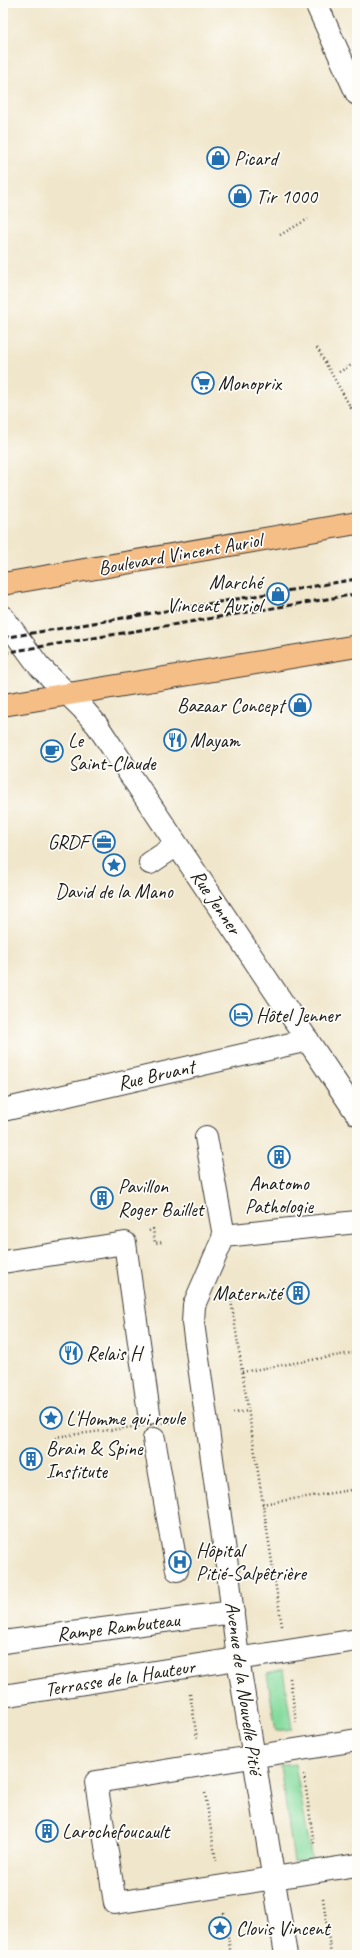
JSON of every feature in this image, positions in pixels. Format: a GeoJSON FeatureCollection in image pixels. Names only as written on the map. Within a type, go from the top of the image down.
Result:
{"type":"FeatureCollection","features":[{"type":"Feature","properties":{"kind":"main road","name":"Boulevard Vincent Auriol"},"geometry":{"type":"LineString","coordinates":[[3,584],[357,522]]}},
{"type":"Feature","properties":{"kind":"main road"},"geometry":{"type":"LineString","coordinates":[[3,705],[68,696],[109,687],[357,646]]}},
{"type":"Feature","properties":{"kind":"street"},"geometry":{"type":"LineString","coordinates":[[316,3],[357,94]]}},
{"type":"Feature","properties":{"kind":"street","name":"Rue Jenner"},"geometry":{"type":"LineString","coordinates":[[3,617],[38,666],[83,709],[97,726],[357,1114]]}},
{"type":"Feature","properties":{"kind":"street"},"geometry":{"type":"LineString","coordinates":[[150,863],[177,845]]}},
{"type":"Feature","properties":{"kind":"street","name":"Rue Bruant"},"geometry":{"type":"LineString","coordinates":[[3,1110],[308,1040]]}},
{"type":"Feature","properties":{"kind":"street"},"geometry":{"type":"LineString","coordinates":[[206,1136],[224,1236],[357,1222]]}},
{"type":"Feature","properties":{"kind":"street","name":"Avenue de la Nouvelle Pitié"},"geometry":{"type":"LineString","coordinates":[[224,1236],[194,1305],[192,1324],[233,1612],[238,1659],[286,1955]]}},
{"type":"Feature","properties":{"kind":"street"},"geometry":{"type":"LineString","coordinates":[[3,1262],[125,1243],[149,1413]]}},
{"type":"Feature","properties":{"kind":"street"},"geometry":{"type":"LineString","coordinates":[[154,1439],[177,1570]]}},
{"type":"Feature","properties":{"kind":"street","name":"Rampe Rambuteau"},"geometry":{"type":"LineString","coordinates":[[3,1642],[233,1612]]}},
{"type":"Feature","properties":{"kind":"street","name":"Terrasse de la Hauteur"},"geometry":{"type":"LineString","coordinates":[[3,1696],[357,1640]]}},
{"type":"Feature","properties":{"kind":"street"},"geometry":{"type":"LineString","coordinates":[[357,1740],[96,1782],[115,1902],[357,1865]]}},
{"type":"Feature","properties":{"kind":"path"},"geometry":{"type":"LineString","coordinates":[[280,235],[308,219]]}},
{"type":"Feature","properties":{"kind":"path"},"geometry":{"type":"LineString","coordinates":[[317,348],[351,408],[357,405]]}},
{"type":"Feature","properties":{"kind":"path"},"geometry":{"type":"LineString","coordinates":[[339,372],[357,362]]}},
{"type":"Feature","properties":{"kind":"path"},"geometry":{"type":"LineString","coordinates":[[155,1243],[163,1242]]}},
{"type":"Feature","properties":{"kind":"path"},"geometry":{"type":"LineString","coordinates":[[208,1272],[229,1286],[283,1631]]}},
{"type":"Feature","properties":{"kind":"path"},"geometry":{"type":"LineString","coordinates":[[242,1372],[357,1352]]}},
{"type":"Feature","properties":{"kind":"path"},"geometry":{"type":"LineString","coordinates":[[55,1437],[188,1420]]}},
{"type":"Feature","properties":{"kind":"path"},"geometry":{"type":"LineString","coordinates":[[262,1504],[357,1489]]}},
{"type":"Feature","properties":{"kind":"path"},"geometry":{"type":"LineString","coordinates":[[186,1668],[231,1955]]}},
{"type":"Feature","properties":{"kind":"path"},"geometry":{"type":"LineString","coordinates":[[289,1673],[297,1725]]}},
{"type":"Feature","properties":{"kind":"path"},"geometry":{"type":"LineString","coordinates":[[303,1768],[315,1845]]}},
{"type":"Feature","properties":{"kind":"path"},"geometry":{"type":"LineString","coordinates":[[322,1895],[331,1955]]}},
{"type":"Feature","properties":{"kind":"green space"},"geometry":{"type":"Polygon","coordinates":[[[283,1670],[292,1729],[276,1731],[267,1674],[283,1670]]]}},
{"type":"Feature","properties":{"kind":"green space"},"geometry":{"type":"Polygon","coordinates":[[[295,1764],[312,1860],[294,1862],[280,1766],[295,1764]]]}},
{"type":"Feature","properties":{"kind":"railway"},"geometry":{"type":"LineString","coordinates":[[3,638],[357,579]]}},
{"type":"Feature","properties":{"kind":"railway"},"geometry":{"type":"LineString","coordinates":[[3,653],[357,594]]}},
{"type":"Feature","properties":{"kind":"place","name":"Picard"},"geometry":{"type":"Point","coordinates":[218,158]}},
{"type":"Feature","properties":{"kind":"place","name":"Tir 1000"},"geometry":{"type":"Point","coordinates":[240,196]}},
{"type":"Feature","properties":{"kind":"place","name":"Monoprix"},"geometry":{"type":"Point","coordinates":[203,383]}},
{"type":"Feature","properties":{"kind":"place","name":"Marché Vincent Auriol"},"geometry":{"type":"Point","coordinates":[278,594]}},
{"type":"Feature","properties":{"kind":"place","name":"Bazaar Concept"},"geometry":{"type":"Point","coordinates":[300,705]}},
{"type":"Feature","properties":{"kind":"place","name":"Mayam"},"geometry":{"type":"Point","coordinates":[175,740]}},
{"type":"Feature","properties":{"kind":"place","name":"Le Saint-Claude"},"geometry":{"type":"Point","coordinates":[52,751]}},
{"type":"Feature","properties":{"kind":"place","name":"GRDF"},"geometry":{"type":"Point","coordinates":[104,842]}},
{"type":"Feature","properties":{"kind":"place","name":"David de la Mano"},"geometry":{"type":"Point","coordinates":[114,865]}},
{"type":"Feature","properties":{"kind":"place","name":"Hôtel Jenner"},"geometry":{"type":"Point","coordinates":[241,1015]}},
{"type":"Feature","properties":{"kind":"place","name":"Anatomo Pathologie"},"geometry":{"type":"Point","coordinates":[279,1157]}},
{"type":"Feature","properties":{"kind":"place","name":"Pavillon Roger Baillet"},"geometry":{"type":"Point","coordinates":[102,1198]}},
{"type":"Feature","properties":{"kind":"place","name":"Maternité"},"geometry":{"type":"Point","coordinates":[298,1293]}},
{"type":"Feature","properties":{"kind":"place","name":"Relais H"},"geometry":{"type":"Point","coordinates":[71,1353]}},
{"type":"Feature","properties":{"kind":"place","name":"L'Homme qui roule"},"geometry":{"type":"Point","coordinates":[51,1418]}},
{"type":"Feature","properties":{"kind":"place","name":"Brain & Spine Institute"},"geometry":{"type":"Point","coordinates":[31,1459]}},
{"type":"Feature","properties":{"kind":"place","name":"Hôpital Pitié-Salpêtrière"},"geometry":{"type":"Point","coordinates":[180,1562]}},
{"type":"Feature","properties":{"kind":"place","name":"Larochefoucault"},"geometry":{"type":"Point","coordinates":[47,1831]}},
{"type":"Feature","properties":{"kind":"place","name":"Clovis Vincent"},"geometry":{"type":"Point","coordinates":[220,1928]}}]}
